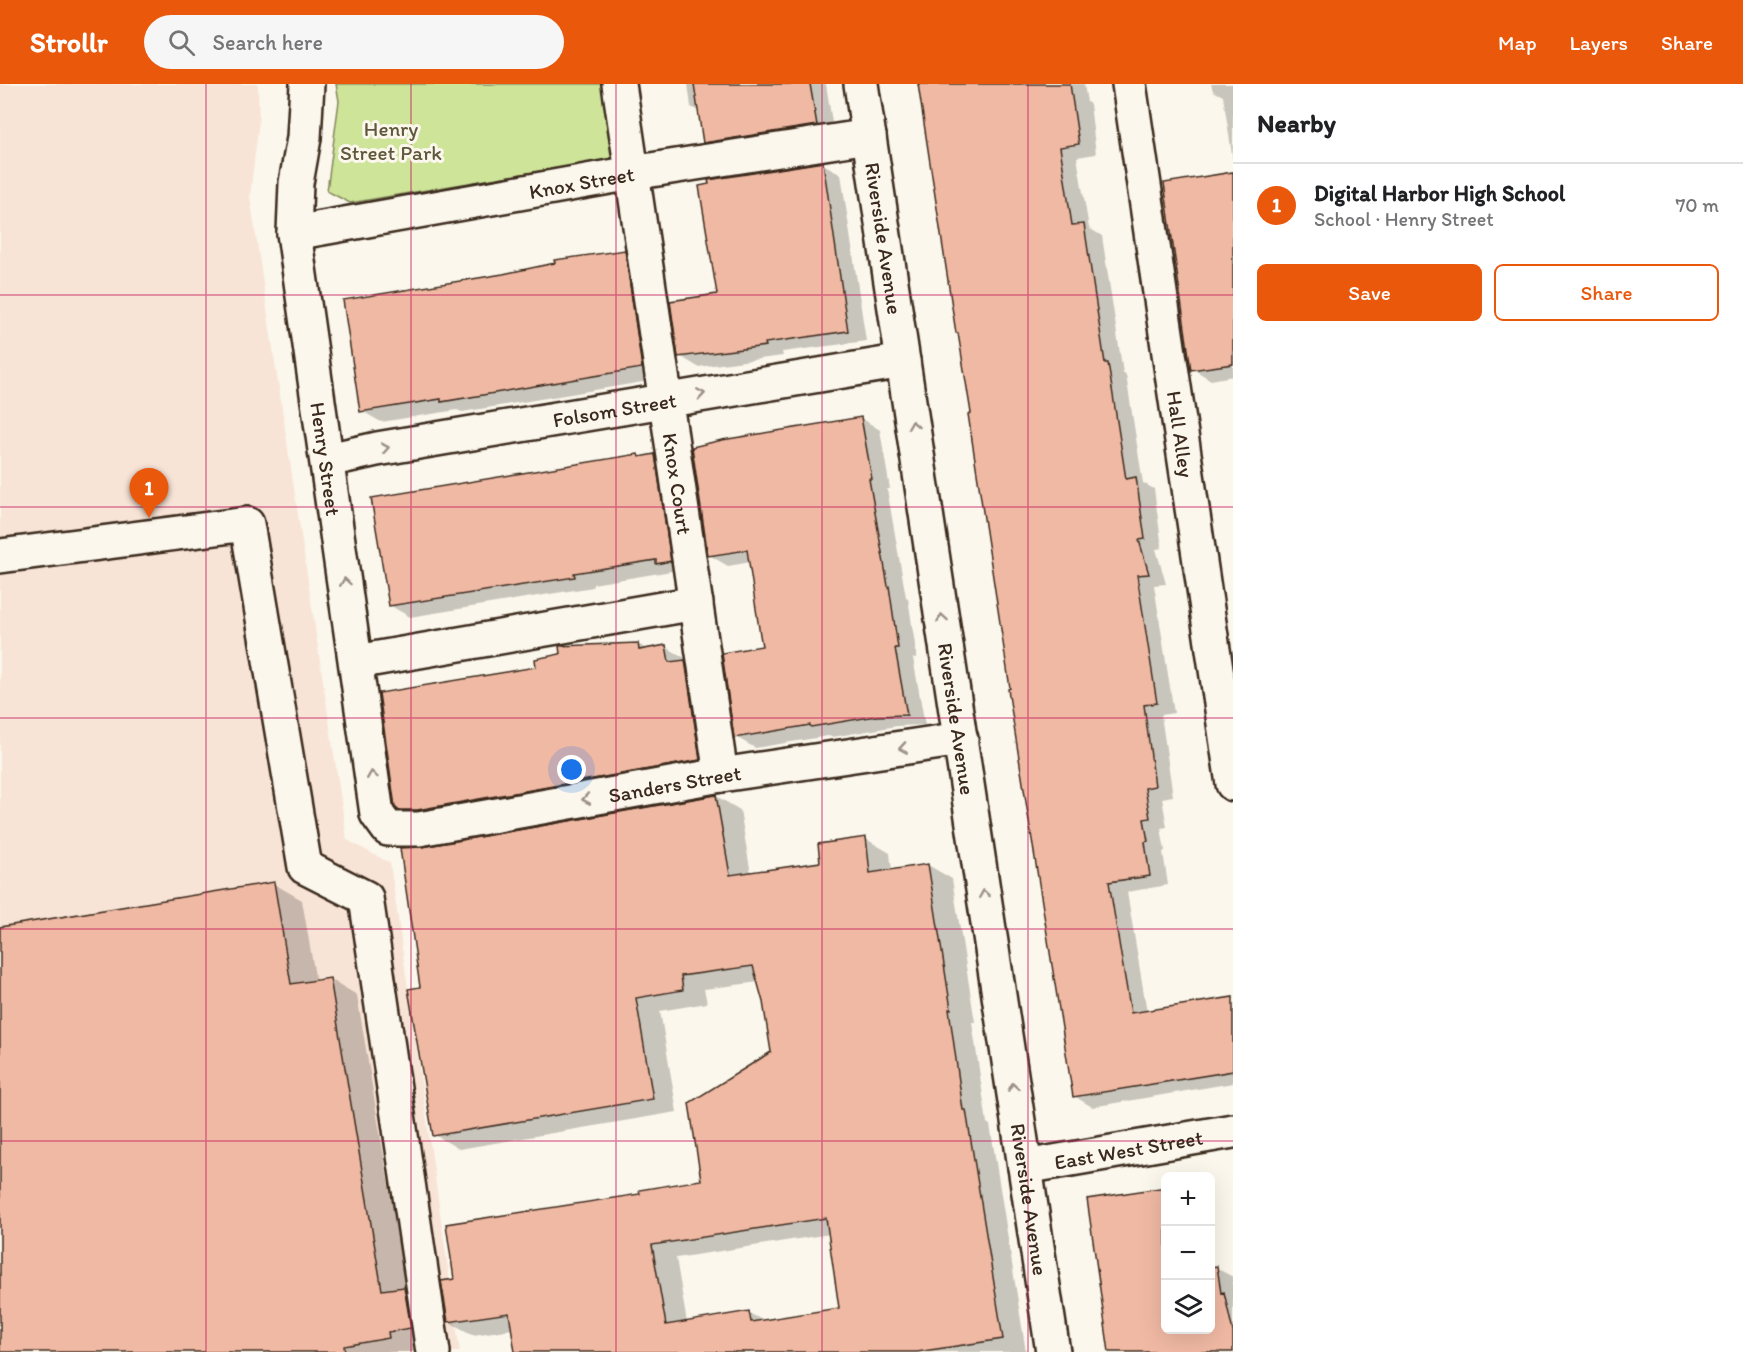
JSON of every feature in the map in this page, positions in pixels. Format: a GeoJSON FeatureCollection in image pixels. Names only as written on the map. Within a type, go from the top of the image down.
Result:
{"type":"FeatureCollection","features":[{"type":"Feature","properties":{"kind":"street","name":"Henry Street"},"geometry":{"type":"LineString","coordinates":[[307,84],[304,138],[296,183],[294,233],[377,813],[388,830]]}},
{"type":"Feature","properties":{"kind":"street","name":"Knox Court"},"geometry":{"type":"LineString","coordinates":[[619,84],[722,775]]}},
{"type":"Feature","properties":{"kind":"street","name":"Riverside Avenue"},"geometry":{"type":"LineString","coordinates":[[861,84],[1053,1352]]}},
{"type":"Feature","properties":{"kind":"street","name":"Hall Alley"},"geometry":{"type":"LineString","coordinates":[[1129,84],[1233,784]]}},
{"type":"Feature","properties":{"kind":"street","name":"Knox Street"},"geometry":{"type":"LineString","coordinates":[[294,233],[632,173],[869,136]]}},
{"type":"Feature","properties":{"kind":"street","name":"Folsom Street"},"geometry":{"type":"LineString","coordinates":[[328,460],[377,449],[903,361]]}},
{"type":"Feature","properties":{"kind":"street"},"geometry":{"type":"LineString","coordinates":[[0,556],[247,524],[305,867],[366,898],[433,1352]]}},
{"type":"Feature","properties":{"kind":"street"},"geometry":{"type":"LineString","coordinates":[[356,662],[696,603]]}},
{"type":"Feature","properties":{"kind":"street","name":"Sanders Street"},"geometry":{"type":"LineString","coordinates":[[388,830],[419,829],[722,775],[961,739]]}},
{"type":"Feature","properties":{"kind":"street","name":"East West Street"},"geometry":{"type":"LineString","coordinates":[[1025,1167],[1233,1131]]}},
{"type":"Feature","properties":{"kind":"shaded area"},"geometry":{"type":"Polygon","coordinates":[[[0,84],[258,84],[259,120],[250,196],[347,840],[390,863],[460,1352],[0,1352],[0,84]]]}},
{"type":"Feature","properties":{"kind":"green space","name":"Henry Street Park"},"geometry":{"type":"Polygon","coordinates":[[[336,84],[612,84],[623,157],[350,203],[327,191],[339,101],[336,84]]]}},
{"type":"Feature","properties":{"kind":"building"},"geometry":{"type":"Polygon","coordinates":[[[694,84],[810,84],[817,125],[703,143],[694,84]]]}},
{"type":"Feature","properties":{"kind":"building"},"geometry":{"type":"Polygon","coordinates":[[[918,84],[1070,84],[1079,144],[1060,147],[1072,225],[1084,224],[1105,363],[1108,363],[1126,479],[1136,477],[1145,539],[1139,540],[1149,574],[1137,575],[1157,703],[1144,705],[1155,786],[1145,788],[1150,818],[1144,819],[1150,876],[1109,882],[1122,961],[1131,1013],[1233,997],[1233,1071],[1073,1097],[1008,689],[1010,688],[968,414],[971,413],[958,333],[956,333],[918,84]]]}},
{"type":"Feature","properties":{"kind":"building"},"geometry":{"type":"Polygon","coordinates":[[[823,162],[848,331],[765,343],[766,346],[678,357],[670,301],[717,294],[699,186],[709,184],[708,180],[823,162]]]}},
{"type":"Feature","properties":{"kind":"building"},"geometry":{"type":"Polygon","coordinates":[[[1233,172],[1233,364],[1191,370],[1164,183],[1233,172]]]}},
{"type":"Feature","properties":{"kind":"building"},"geometry":{"type":"Polygon","coordinates":[[[625,250],[642,368],[441,402],[441,399],[360,412],[343,300],[503,274],[555,263],[554,260],[625,250]]]}},
{"type":"Feature","properties":{"kind":"building"},"geometry":{"type":"Polygon","coordinates":[[[861,417],[872,479],[869,479],[889,586],[898,648],[895,648],[907,715],[876,716],[734,738],[722,653],[762,646],[747,550],[708,556],[692,447],[861,417]]]}},
{"type":"Feature","properties":{"kind":"building"},"geometry":{"type":"Polygon","coordinates":[[[638,454],[639,457],[655,454],[671,561],[656,564],[656,560],[574,573],[575,577],[389,606],[371,498],[638,454]]]}},
{"type":"Feature","properties":{"kind":"building"},"geometry":{"type":"Polygon","coordinates":[[[638,643],[639,650],[666,645],[669,662],[685,660],[700,760],[417,810],[398,810],[395,807],[379,693],[536,667],[535,659],[560,654],[559,646],[638,643]]]}},
{"type":"Feature","properties":{"kind":"building"},"geometry":{"type":"Polygon","coordinates":[[[716,795],[730,875],[820,862],[818,844],[866,837],[870,873],[928,864],[951,1009],[949,1009],[963,1110],[966,1110],[1003,1339],[917,1352],[515,1352],[509,1313],[448,1322],[441,1281],[454,1279],[446,1224],[640,1194],[639,1190],[701,1180],[689,1103],[771,1052],[763,1002],[753,966],[681,976],[683,990],[636,998],[653,1099],[433,1136],[408,989],[420,987],[400,848],[422,847],[716,795]],[[826,1218],[652,1245],[666,1325],[749,1311],[751,1322],[839,1308],[826,1218]]]}},
{"type":"Feature","properties":{"kind":"building"},"geometry":{"type":"Polygon","coordinates":[[[274,882],[291,984],[330,978],[382,1290],[404,1287],[411,1328],[388,1332],[389,1338],[344,1346],[345,1352],[0,1352],[0,927],[274,882]]]}},
{"type":"Feature","properties":{"kind":"building"},"geometry":{"type":"Polygon","coordinates":[[[1161,1188],[1161,1334],[1215,1334],[1215,1266],[1217,1266],[1221,1293],[1224,1292],[1233,1332],[1233,1352],[1109,1352],[1087,1199],[1161,1188]]]}},
{"type":"Feature","properties":{"kind":"place","name":"Digital Harbor High School"},"geometry":{"type":"Point","coordinates":[149,518]}}]}
